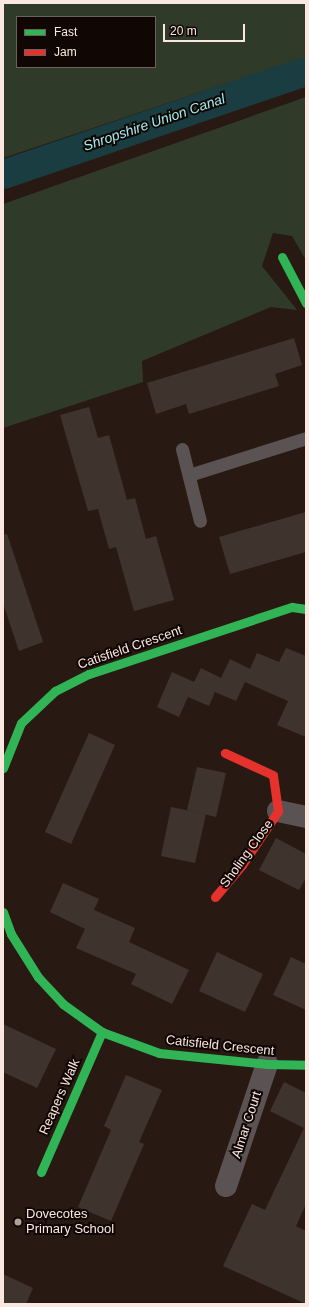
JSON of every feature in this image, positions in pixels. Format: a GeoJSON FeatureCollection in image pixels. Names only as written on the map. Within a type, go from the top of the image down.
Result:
{"type":"FeatureCollection","features":[{"type":"Feature","properties":{"kind":"street"},"geometry":{"type":"LineString","coordinates":[[282,257],[306,303]]}},
{"type":"Feature","properties":{"kind":"street","name":"Catisfield Crescent"},"geometry":{"type":"LineString","coordinates":[[3,768],[21,723],[55,691],[89,674],[292,607],[306,609]]}},
{"type":"Feature","properties":{"kind":"street","name":"Sholing Close"},"geometry":{"type":"LineString","coordinates":[[215,897],[242,865],[278,811],[273,775],[225,753]]}},
{"type":"Feature","properties":{"kind":"street","name":"Sholing Close"},"geometry":{"type":"LineString","coordinates":[[278,811],[306,817]]}},
{"type":"Feature","properties":{"kind":"street","name":"Catisfield Crescent"},"geometry":{"type":"LineString","coordinates":[[3,912],[7,936],[38,977],[63,1004],[102,1032],[159,1053],[267,1064],[306,1065]]}},
{"type":"Feature","properties":{"kind":"street","name":"Reapers Walk"},"geometry":{"type":"LineString","coordinates":[[41,1172],[102,1032]]}},
{"type":"Feature","properties":{"kind":"street","name":"Almar Court"},"geometry":{"type":"LineString","coordinates":[[226,1186],[267,1064]]}},
{"type":"Feature","properties":{"kind":"lane"},"geometry":{"type":"LineString","coordinates":[[189,475],[306,438]]}},
{"type":"Feature","properties":{"kind":"lane"},"geometry":{"type":"LineString","coordinates":[[182,449],[200,521]]}},
{"type":"Feature","properties":{"kind":"green space"},"geometry":{"type":"Polygon","coordinates":[[[3,3],[306,3],[306,57],[3,158],[3,3]]]}},
{"type":"Feature","properties":{"kind":"green space"},"geometry":{"type":"Polygon","coordinates":[[[306,97],[306,260],[292,236],[273,233],[262,266],[297,310],[271,307],[142,361],[143,382],[3,428],[3,204],[306,97]]]}},
{"type":"Feature","properties":{"kind":"building"},"geometry":{"type":"Polygon","coordinates":[[[294,338],[302,365],[275,374],[279,386],[189,414],[186,404],[156,414],[147,383],[294,338]]]}},
{"type":"Feature","properties":{"kind":"building"},"geometry":{"type":"Polygon","coordinates":[[[89,407],[98,438],[109,435],[127,500],[135,498],[146,539],[156,536],[174,600],[134,611],[116,547],[109,549],[98,509],[88,511],[60,415],[89,407]]]}},
{"type":"Feature","properties":{"kind":"building"},"geometry":{"type":"Polygon","coordinates":[[[306,512],[306,552],[230,574],[219,537],[306,512]]]}},
{"type":"Feature","properties":{"kind":"building"},"geometry":{"type":"Polygon","coordinates":[[[7,534],[43,642],[19,651],[3,603],[3,535],[7,534]]]}},
{"type":"Feature","properties":{"kind":"building"},"geometry":{"type":"Polygon","coordinates":[[[286,648],[306,656],[306,737],[277,725],[295,686],[288,701],[245,682],[236,701],[215,692],[209,706],[188,697],[179,717],[157,707],[172,672],[194,682],[201,668],[221,678],[230,659],[250,669],[257,653],[279,662],[286,648]]]}},
{"type":"Feature","properties":{"kind":"building"},"geometry":{"type":"Polygon","coordinates":[[[89,733],[115,745],[71,844],[45,832],[89,733]]]}},
{"type":"Feature","properties":{"kind":"building"},"geometry":{"type":"Polygon","coordinates":[[[197,767],[226,773],[216,817],[187,810],[197,767]]]}},
{"type":"Feature","properties":{"kind":"building"},"geometry":{"type":"Polygon","coordinates":[[[171,807],[206,814],[195,863],[161,856],[171,807]]]}},
{"type":"Feature","properties":{"kind":"building"},"geometry":{"type":"Polygon","coordinates":[[[276,838],[306,854],[306,878],[299,890],[259,870],[276,838]]]}},
{"type":"Feature","properties":{"kind":"building"},"geometry":{"type":"Polygon","coordinates":[[[63,883],[99,899],[94,910],[135,928],[129,942],[189,970],[172,1004],[131,984],[136,974],[76,948],[85,929],[50,912],[63,883]]]}},
{"type":"Feature","properties":{"kind":"building"},"geometry":{"type":"Polygon","coordinates":[[[217,952],[263,974],[245,1012],[199,991],[217,952]]]}},
{"type":"Feature","properties":{"kind":"building"},"geometry":{"type":"Polygon","coordinates":[[[291,957],[306,964],[306,1010],[273,995],[291,957]]]}},
{"type":"Feature","properties":{"kind":"building"},"geometry":{"type":"Polygon","coordinates":[[[3,1024],[56,1049],[37,1088],[3,1072],[3,1024]]]}},
{"type":"Feature","properties":{"kind":"building"},"geometry":{"type":"Polygon","coordinates":[[[126,1075],[162,1090],[139,1142],[144,1144],[111,1221],[78,1207],[111,1130],[104,1126],[126,1075]]]}},
{"type":"Feature","properties":{"kind":"building"},"geometry":{"type":"Polygon","coordinates":[[[284,1082],[306,1093],[306,1204],[296,1226],[306,1231],[306,1304],[223,1266],[252,1204],[265,1210],[304,1128],[270,1111],[284,1082]]]}},
{"type":"Feature","properties":{"kind":"building"},"geometry":{"type":"Polygon","coordinates":[[[3,1274],[33,1288],[26,1304],[3,1304],[3,1274]]]}},
{"type":"Feature","properties":{"kind":"waterway","name":"Shropshire Union Canal"},"geometry":{"type":"LineString","coordinates":[[3,174],[306,71]]}},
{"type":"Feature","properties":{"kind":"traffic: fast"},"geometry":{"type":"LineString","coordinates":[[282,257],[306,303]]}},
{"type":"Feature","properties":{"kind":"traffic: fast"},"geometry":{"type":"LineString","coordinates":[[3,768],[21,723],[55,691],[89,674],[292,607],[306,609]]}},
{"type":"Feature","properties":{"kind":"traffic: fast"},"geometry":{"type":"LineString","coordinates":[[3,912],[11,934],[38,977],[63,1004],[102,1032],[159,1053],[267,1064],[306,1065]]}},
{"type":"Feature","properties":{"kind":"traffic: fast"},"geometry":{"type":"LineString","coordinates":[[41,1172],[102,1032]]}},
{"type":"Feature","properties":{"kind":"traffic: jam"},"geometry":{"type":"LineString","coordinates":[[215,897],[242,865],[278,811],[273,775],[225,753]]}},
{"type":"Feature","properties":{"kind":"place","name":"Dovecotes Primary School"},"geometry":{"type":"Point","coordinates":[18,1222]}}]}
